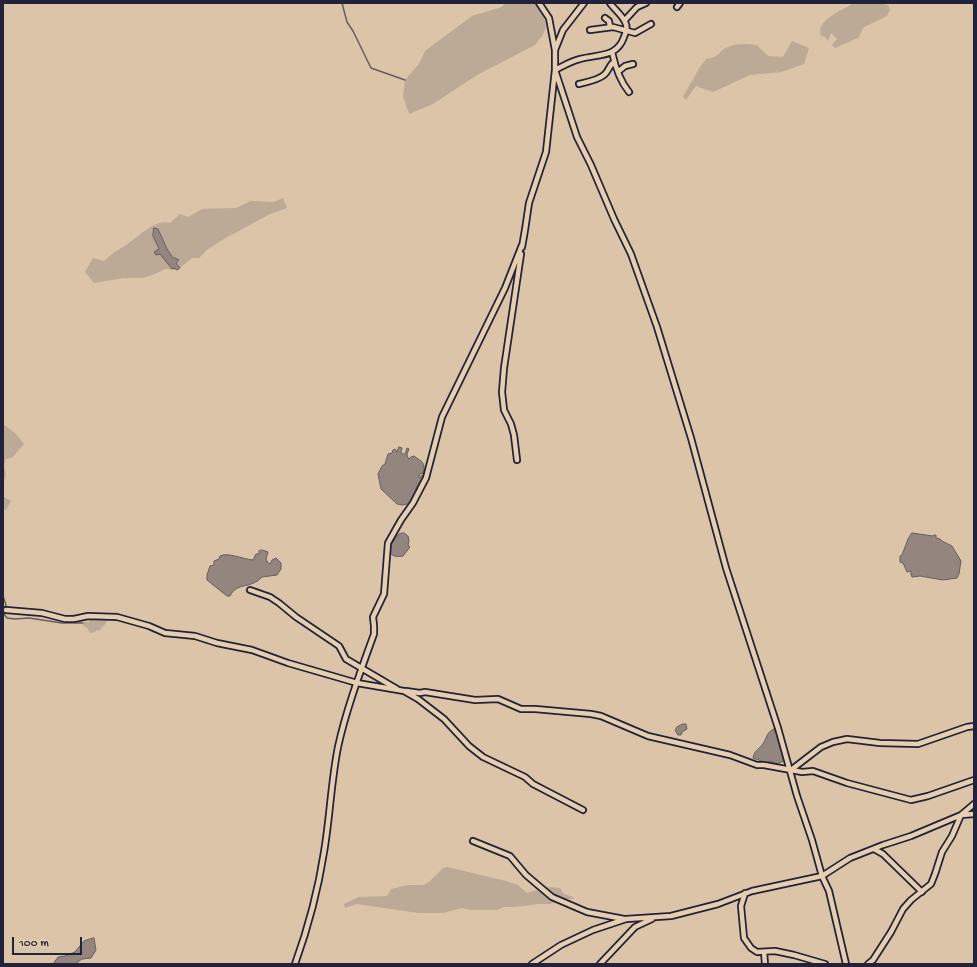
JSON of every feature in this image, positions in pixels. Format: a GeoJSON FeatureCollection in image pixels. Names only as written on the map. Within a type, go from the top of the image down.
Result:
{"type":"FeatureCollection","features":[{"type":"Feature","properties":{"kind":"street"},"geometry":{"type":"LineString","coordinates":[[517,460],[513,430],[504,410],[502,392],[504,368],[529,203],[546,152],[555,70],[555,50],[549,18],[539,3]]}},
{"type":"Feature","properties":{"kind":"street"},"geometry":{"type":"LineString","coordinates":[[555,50],[563,30],[584,3]]}},
{"type":"Feature","properties":{"kind":"street"},"geometry":{"type":"LineString","coordinates":[[555,70],[579,59],[604,55],[612,52],[621,45],[626,31],[625,20],[610,3]]}},
{"type":"Feature","properties":{"kind":"street"},"geometry":{"type":"LineString","coordinates":[[625,20],[636,5],[646,3]]}},
{"type":"Feature","properties":{"kind":"street"},"geometry":{"type":"LineString","coordinates":[[676,3],[676,6],[680,3]]}},
{"type":"Feature","properties":{"kind":"street"},"geometry":{"type":"LineString","coordinates":[[605,18],[609,21],[610,28]]}},
{"type":"Feature","properties":{"kind":"street"},"geometry":{"type":"LineString","coordinates":[[590,30],[613,27],[635,33],[651,24]]}},
{"type":"Feature","properties":{"kind":"street"},"geometry":{"type":"LineString","coordinates":[[612,52],[614,62],[623,84],[629,92]]}},
{"type":"Feature","properties":{"kind":"street"},"geometry":{"type":"LineString","coordinates":[[579,84],[604,75],[614,62]]}},
{"type":"Feature","properties":{"kind":"street"},"geometry":{"type":"LineString","coordinates":[[619,72],[625,66],[633,64]]}},
{"type":"Feature","properties":{"kind":"street"},"geometry":{"type":"LineString","coordinates":[[555,70],[577,137],[631,254],[658,327],[691,438],[726,568],[778,728],[822,876],[829,891],[846,964]]}},
{"type":"Feature","properties":{"kind":"street"},"geometry":{"type":"LineString","coordinates":[[295,964],[313,909],[324,852],[338,746],[374,634],[373,617],[384,594],[388,543],[413,503],[426,478],[442,417],[505,288],[522,245]]}},
{"type":"Feature","properties":{"kind":"street"},"geometry":{"type":"LineString","coordinates":[[250,590],[270,597],[296,617],[339,646],[346,659],[397,689],[404,691],[420,693],[425,692],[475,700],[498,699],[520,709],[535,709],[601,716],[648,736],[730,755],[757,765],[791,770],[813,771],[847,783],[911,800],[928,796],[974,780]]}},
{"type":"Feature","properties":{"kind":"street"},"geometry":{"type":"LineString","coordinates":[[6,610],[42,613],[65,619],[88,616],[117,617],[165,632],[194,636],[217,643],[252,650],[288,663],[357,683],[392,690],[397,689]]}},
{"type":"Feature","properties":{"kind":"street"},"geometry":{"type":"LineString","coordinates":[[420,693],[422,686]]}},
{"type":"Feature","properties":{"kind":"street"},"geometry":{"type":"LineString","coordinates":[[404,691],[418,699],[444,719],[469,746],[483,757],[525,777],[534,784],[583,810]]}},
{"type":"Feature","properties":{"kind":"street"},"geometry":{"type":"LineString","coordinates":[[791,770],[821,747],[833,742],[847,739],[880,743],[918,744],[974,726]]}},
{"type":"Feature","properties":{"kind":"street"},"geometry":{"type":"LineString","coordinates":[[473,841],[510,856],[526,875],[552,897],[587,912],[626,919],[656,918],[700,909],[744,894],[822,876],[850,858],[911,836],[961,815],[974,804]]}},
{"type":"Feature","properties":{"kind":"street"},"geometry":{"type":"LineString","coordinates":[[961,815],[974,814]]}},
{"type":"Feature","properties":{"kind":"street"},"geometry":{"type":"LineString","coordinates":[[868,964],[891,932],[903,910],[911,900],[931,884],[942,852],[952,836],[961,815]]}},
{"type":"Feature","properties":{"kind":"street"},"geometry":{"type":"LineString","coordinates":[[874,849],[883,854],[922,892]]}},
{"type":"Feature","properties":{"kind":"street"},"geometry":{"type":"LineString","coordinates":[[744,894],[741,906],[744,938],[754,951],[775,951],[825,964]]}},
{"type":"Feature","properties":{"kind":"street"},"geometry":{"type":"LineString","coordinates":[[600,964],[635,928],[656,918]]}},
{"type":"Feature","properties":{"kind":"street"},"geometry":{"type":"LineString","coordinates":[[532,964],[568,942],[593,930],[626,919]]}},
{"type":"Feature","properties":{"kind":"street"},"geometry":{"type":"LineString","coordinates":[[764,952],[765,964]]}},
{"type":"Feature","properties":{"kind":"shaded area"},"geometry":{"type":"Polygon","coordinates":[[[505,3],[536,3],[544,17],[546,28],[535,45],[477,75],[433,104],[409,114],[403,96],[405,80],[419,64],[425,51],[472,16],[502,7],[505,3]]]}},
{"type":"Feature","properties":{"kind":"shaded area"},"geometry":{"type":"Polygon","coordinates":[[[854,3],[878,3],[888,5],[890,10],[887,16],[864,27],[858,38],[835,48],[832,45],[837,39],[831,33],[828,41],[825,37],[821,36],[820,30],[822,25],[831,16],[854,3]]]}},
{"type":"Feature","properties":{"kind":"shaded area"},"geometry":{"type":"Polygon","coordinates":[[[792,41],[809,48],[804,64],[781,72],[750,75],[713,92],[696,86],[686,100],[683,97],[706,59],[714,57],[725,48],[739,44],[757,45],[768,56],[783,57],[792,41]]]}},
{"type":"Feature","properties":{"kind":"shaded area"},"geometry":{"type":"Polygon","coordinates":[[[283,198],[287,208],[270,214],[224,239],[208,249],[199,258],[192,258],[180,268],[167,249],[158,229],[153,236],[159,250],[154,252],[160,254],[172,269],[174,268],[177,270],[165,269],[143,278],[124,278],[94,283],[85,272],[93,258],[104,261],[148,228],[159,223],[170,223],[180,214],[188,217],[202,209],[236,208],[251,201],[274,202],[283,198]]]}},
{"type":"Feature","properties":{"kind":"shaded area"},"geometry":{"type":"Polygon","coordinates":[[[154,228],[158,229],[173,258],[179,260],[176,263],[180,268],[177,270],[174,268],[172,269],[160,254],[156,255],[154,252],[159,249],[153,236],[154,228]]]}},
{"type":"Feature","properties":{"kind":"shaded area"},"geometry":{"type":"Polygon","coordinates":[[[3,424],[16,434],[24,444],[13,457],[6,459],[4,466],[6,474],[3,486],[3,424]]]}},
{"type":"Feature","properties":{"kind":"shaded area"},"geometry":{"type":"Polygon","coordinates":[[[399,447],[402,448],[402,454],[405,454],[407,448],[409,449],[407,454],[409,459],[414,456],[423,463],[423,474],[421,473],[419,476],[420,478],[422,475],[425,476],[417,486],[411,503],[403,505],[397,504],[381,489],[378,474],[382,466],[385,464],[388,454],[392,453],[395,449],[397,452],[399,447]]]}},
{"type":"Feature","properties":{"kind":"shaded area"},"geometry":{"type":"Polygon","coordinates":[[[3,496],[11,500],[6,511],[3,507],[3,496]]]}},
{"type":"Feature","properties":{"kind":"shaded area"},"geometry":{"type":"Polygon","coordinates":[[[404,533],[408,536],[408,545],[410,547],[403,556],[398,557],[390,553],[390,545],[399,534],[404,533]]]}},
{"type":"Feature","properties":{"kind":"shaded area"},"geometry":{"type":"Polygon","coordinates":[[[912,533],[933,536],[936,535],[936,538],[952,546],[961,561],[957,578],[943,580],[920,576],[912,577],[911,571],[907,572],[903,563],[900,562],[900,556],[902,555],[912,533]]]}},
{"type":"Feature","properties":{"kind":"shaded area"},"geometry":{"type":"Polygon","coordinates":[[[262,550],[268,552],[266,559],[268,563],[270,564],[272,560],[276,558],[281,563],[281,569],[277,575],[262,577],[254,583],[236,589],[230,596],[227,596],[207,580],[210,566],[214,565],[214,561],[219,559],[220,556],[231,555],[253,560],[256,554],[259,554],[259,551],[262,550]]]}},
{"type":"Feature","properties":{"kind":"shaded area"},"geometry":{"type":"Polygon","coordinates":[[[89,618],[99,620],[101,618],[108,619],[99,631],[97,630],[90,633],[83,625],[85,621],[88,623],[90,621],[88,620],[89,618]]]}},
{"type":"Feature","properties":{"kind":"shaded area"},"geometry":{"type":"Polygon","coordinates":[[[683,724],[686,724],[687,729],[682,732],[681,735],[678,735],[675,730],[683,724]]]}},
{"type":"Feature","properties":{"kind":"shaded area"},"geometry":{"type":"Polygon","coordinates":[[[774,729],[778,734],[786,760],[777,764],[770,761],[767,763],[753,758],[755,752],[764,743],[768,734],[774,729]]]}},
{"type":"Feature","properties":{"kind":"shaded area"},"geometry":{"type":"Polygon","coordinates":[[[447,867],[506,881],[518,885],[527,893],[547,887],[560,888],[564,894],[573,897],[574,899],[568,899],[550,904],[504,907],[497,910],[471,910],[462,908],[443,913],[418,913],[357,904],[345,908],[344,904],[359,897],[387,896],[391,889],[408,885],[423,885],[429,882],[443,868],[447,867]]]}},
{"type":"Feature","properties":{"kind":"shaded area"},"geometry":{"type":"Polygon","coordinates":[[[94,938],[96,950],[91,958],[82,959],[75,964],[53,964],[58,957],[75,952],[84,941],[94,938]]]}},
{"type":"Feature","properties":{"kind":"waterway"},"geometry":{"type":"LineString","coordinates":[[342,3],[347,22],[371,68],[405,80]]}},
{"type":"Feature","properties":{"kind":"waterway"},"geometry":{"type":"LineString","coordinates":[[3,586],[3,596],[6,605],[4,614],[7,618],[29,618],[62,623],[83,623]]}}]}
